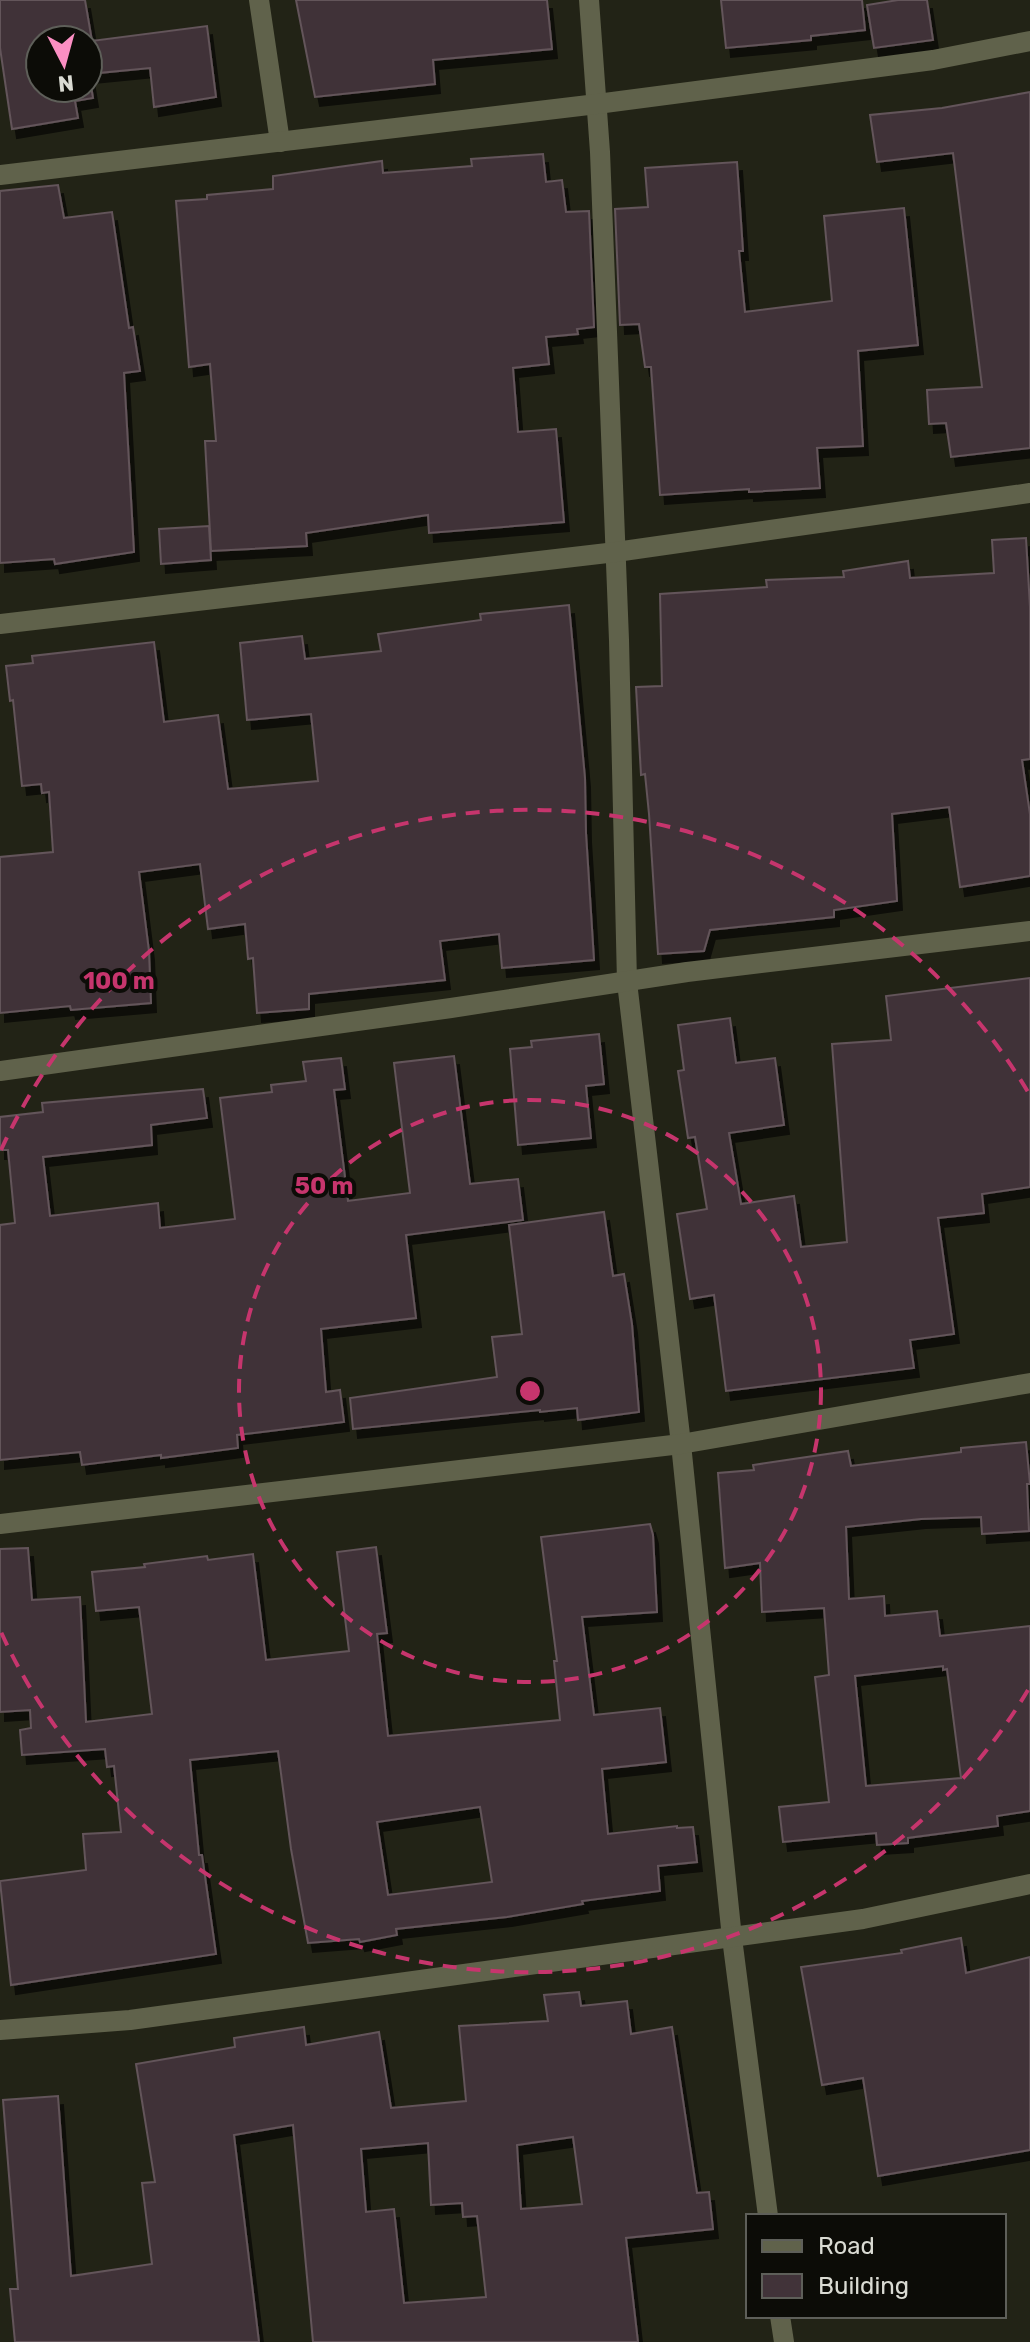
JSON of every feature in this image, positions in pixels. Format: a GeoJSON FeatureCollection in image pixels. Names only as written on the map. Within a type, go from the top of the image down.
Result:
{"type":"FeatureCollection","features":[{"type":"Feature","properties":{"kind":"street"},"geometry":{"type":"LineString","coordinates":[[259,0],[280,142]]}},
{"type":"Feature","properties":{"kind":"street"},"geometry":{"type":"LineString","coordinates":[[589,0],[597,104],[616,552],[627,982],[681,1444],[732,1938],[768,2214]]}},
{"type":"Feature","properties":{"kind":"street"},"geometry":{"type":"LineString","coordinates":[[0,175],[597,104],[933,60],[1030,41]]}},
{"type":"Feature","properties":{"kind":"street"},"geometry":{"type":"LineString","coordinates":[[0,624],[616,552],[1030,493]]}},
{"type":"Feature","properties":{"kind":"street"},"geometry":{"type":"LineString","coordinates":[[0,1071],[687,972],[1030,931]]}},
{"type":"Feature","properties":{"kind":"street"},"geometry":{"type":"LineString","coordinates":[[0,1524],[681,1444],[1030,1383]]}},
{"type":"Feature","properties":{"kind":"street"},"geometry":{"type":"LineString","coordinates":[[0,2030],[130,2020],[732,1938],[863,1919],[1030,1884]]}},
{"type":"Feature","properties":{"kind":"street"},"geometry":{"type":"LineString","coordinates":[[780,2318],[784,2342]]}},
{"type":"Feature","properties":{"kind":"building"},"geometry":{"type":"Polygon","coordinates":[[[0,0],[85,0],[89,24],[24,24],[24,104],[76,104],[78,118],[12,129],[0,48],[0,0]]]}},
{"type":"Feature","properties":{"kind":"building"},"geometry":{"type":"Polygon","coordinates":[[[296,0],[547,0],[552,49],[433,60],[435,84],[315,97],[296,0]]]}},
{"type":"Feature","properties":{"kind":"building"},"geometry":{"type":"Polygon","coordinates":[[[721,0],[862,0],[865,30],[811,36],[811,40],[726,48],[721,0]]]}},
{"type":"Feature","properties":{"kind":"building"},"geometry":{"type":"Polygon","coordinates":[[[898,0],[927,0],[933,40],[874,48],[867,5],[898,0]]]}},
{"type":"Feature","properties":{"kind":"building"},"geometry":{"type":"Polygon","coordinates":[[[207,26],[216,97],[154,107],[150,68],[104,73],[104,39],[207,26]]]}},
{"type":"Feature","properties":{"kind":"building"},"geometry":{"type":"Polygon","coordinates":[[[1030,92],[1030,448],[951,457],[946,423],[929,424],[927,390],[982,387],[953,153],[877,162],[870,115],[942,108],[1030,92]]]}},
{"type":"Feature","properties":{"kind":"building"},"geometry":{"type":"Polygon","coordinates":[[[543,154],[546,182],[562,180],[566,212],[589,211],[594,327],[577,329],[578,334],[546,337],[549,364],[513,368],[518,432],[556,429],[564,522],[429,533],[428,515],[306,533],[307,546],[211,551],[205,441],[216,441],[210,364],[189,367],[176,201],[273,189],[273,176],[382,161],[383,173],[472,166],[471,159],[543,154]]]}},
{"type":"Feature","properties":{"kind":"building"},"geometry":{"type":"Polygon","coordinates":[[[737,162],[743,251],[739,251],[745,312],[832,301],[824,216],[904,208],[918,345],[858,351],[863,446],[817,448],[820,488],[660,495],[651,367],[645,367],[639,324],[620,325],[615,209],[648,207],[645,168],[737,162]]]}},
{"type":"Feature","properties":{"kind":"building"},"geometry":{"type":"Polygon","coordinates":[[[58,185],[64,218],[112,212],[129,328],[133,327],[140,371],[124,373],[134,552],[55,564],[54,559],[0,563],[0,191],[58,185]]]}},
{"type":"Feature","properties":{"kind":"building"},"geometry":{"type":"Polygon","coordinates":[[[209,526],[211,560],[161,564],[159,529],[209,526]]]}},
{"type":"Feature","properties":{"kind":"building"},"geometry":{"type":"Polygon","coordinates":[[[1026,538],[1030,607],[1030,759],[1022,760],[1030,814],[1030,876],[960,887],[949,807],[892,814],[897,901],[834,910],[834,917],[710,930],[704,951],[658,954],[649,814],[645,774],[641,775],[636,687],[662,686],[660,594],[767,587],[766,580],[844,577],[843,571],[908,561],[910,578],[994,573],[992,540],[1026,538]]]}},
{"type":"Feature","properties":{"kind":"building"},"geometry":{"type":"Polygon","coordinates":[[[569,605],[585,778],[594,960],[502,968],[499,934],[440,941],[445,980],[309,994],[309,1009],[257,1013],[253,958],[248,959],[245,924],[208,929],[200,864],[139,872],[149,951],[151,1003],[0,1013],[0,857],[53,852],[49,792],[42,793],[41,784],[22,786],[13,700],[10,701],[6,666],[33,663],[32,656],[154,642],[164,722],[218,715],[228,789],[318,781],[311,714],[247,720],[240,643],[302,636],[305,659],[381,651],[378,634],[481,620],[480,614],[569,605]]]}},
{"type":"Feature","properties":{"kind":"building"},"geometry":{"type":"Polygon","coordinates":[[[1030,978],[1030,1187],[982,1194],[984,1213],[938,1218],[954,1334],[910,1340],[914,1368],[726,1391],[714,1295],[690,1299],[677,1214],[707,1209],[695,1137],[688,1138],[678,1071],[684,1070],[678,1025],[730,1018],[736,1063],[775,1058],[784,1125],[729,1133],[741,1204],[794,1196],[801,1247],[847,1242],[832,1044],[891,1040],[886,996],[1030,978]]]}},
{"type":"Feature","properties":{"kind":"building"},"geometry":{"type":"Polygon","coordinates":[[[599,1034],[604,1084],[586,1086],[591,1138],[518,1145],[510,1049],[532,1047],[531,1041],[599,1034]]]}},
{"type":"Feature","properties":{"kind":"building"},"geometry":{"type":"Polygon","coordinates":[[[454,1056],[470,1184],[518,1179],[523,1220],[406,1235],[416,1318],[321,1329],[326,1392],[340,1390],[344,1422],[237,1435],[238,1448],[161,1458],[161,1455],[82,1465],[80,1452],[0,1460],[0,1225],[15,1223],[8,1150],[0,1150],[0,1117],[43,1112],[42,1103],[203,1089],[207,1118],[151,1125],[152,1145],[43,1157],[50,1216],[158,1203],[160,1228],[235,1219],[220,1098],[272,1092],[271,1085],[306,1081],[303,1062],[341,1058],[345,1089],[334,1090],[348,1201],[410,1193],[394,1063],[454,1056]]]}},
{"type":"Feature","properties":{"kind":"building"},"geometry":{"type":"Polygon","coordinates":[[[604,1212],[613,1276],[624,1274],[632,1324],[639,1412],[578,1420],[577,1408],[540,1410],[353,1429],[350,1398],[497,1377],[492,1337],[522,1334],[509,1225],[604,1212]]]}},
{"type":"Feature","properties":{"kind":"building"},"geometry":{"type":"Polygon","coordinates":[[[1026,1442],[1030,1484],[1027,1484],[1029,1531],[982,1534],[981,1517],[921,1519],[846,1527],[849,1599],[884,1596],[885,1616],[937,1611],[940,1636],[1030,1626],[1030,1811],[997,1816],[998,1826],[908,1838],[908,1843],[877,1845],[876,1833],[783,1842],[779,1807],[829,1802],[815,1677],[829,1675],[824,1608],[762,1612],[760,1563],[725,1568],[718,1473],[754,1470],[753,1465],[848,1451],[851,1466],[961,1452],[961,1448],[1026,1442]],[[943,1666],[855,1676],[866,1786],[961,1778],[947,1669],[943,1670],[943,1666]]]}},
{"type":"Feature","properties":{"kind":"building"},"geometry":{"type":"Polygon","coordinates":[[[650,1524],[657,1612],[582,1617],[594,1715],[660,1708],[666,1762],[602,1769],[608,1834],[693,1827],[697,1862],[658,1866],[660,1891],[582,1901],[583,1904],[507,1917],[396,1929],[397,1935],[360,1942],[359,1939],[308,1943],[278,1751],[190,1760],[199,1855],[202,1855],[216,1954],[11,1985],[0,1881],[86,1870],[83,1834],[121,1832],[114,1766],[107,1767],[105,1749],[22,1755],[20,1730],[31,1728],[30,1710],[0,1712],[0,1549],[28,1548],[32,1600],[80,1597],[86,1722],[152,1714],[139,1607],[96,1611],[92,1572],[207,1556],[208,1560],[253,1554],[266,1660],[349,1651],[337,1552],[376,1547],[387,1633],[377,1634],[388,1736],[560,1720],[554,1661],[557,1661],[541,1537],[650,1524]],[[480,1807],[377,1822],[388,1895],[492,1882],[480,1807]]]}},
{"type":"Feature","properties":{"kind":"building"},"geometry":{"type":"Polygon","coordinates":[[[961,1938],[966,1973],[1030,1957],[1030,2150],[878,2176],[863,2078],[822,2085],[801,1967],[902,1953],[901,1950],[961,1938]]]}},
{"type":"Feature","properties":{"kind":"building"},"geometry":{"type":"Polygon","coordinates":[[[579,1992],[581,2006],[627,2001],[631,2034],[672,2027],[697,2193],[709,2192],[713,2229],[626,2238],[638,2342],[313,2342],[293,2125],[234,2135],[259,2342],[15,2342],[10,2289],[18,2289],[3,2100],[58,2096],[71,2276],[152,2264],[142,2183],[155,2182],[136,2064],[235,2047],[234,2038],[304,2027],[306,2045],[379,2032],[391,2108],[466,2101],[459,2026],[548,2021],[544,1995],[579,1992]],[[573,2137],[517,2145],[521,2209],[582,2204],[573,2137]],[[428,2143],[361,2149],[366,2212],[394,2209],[404,2303],[486,2297],[477,2216],[463,2217],[462,2203],[431,2205],[428,2143]]]}}]}
